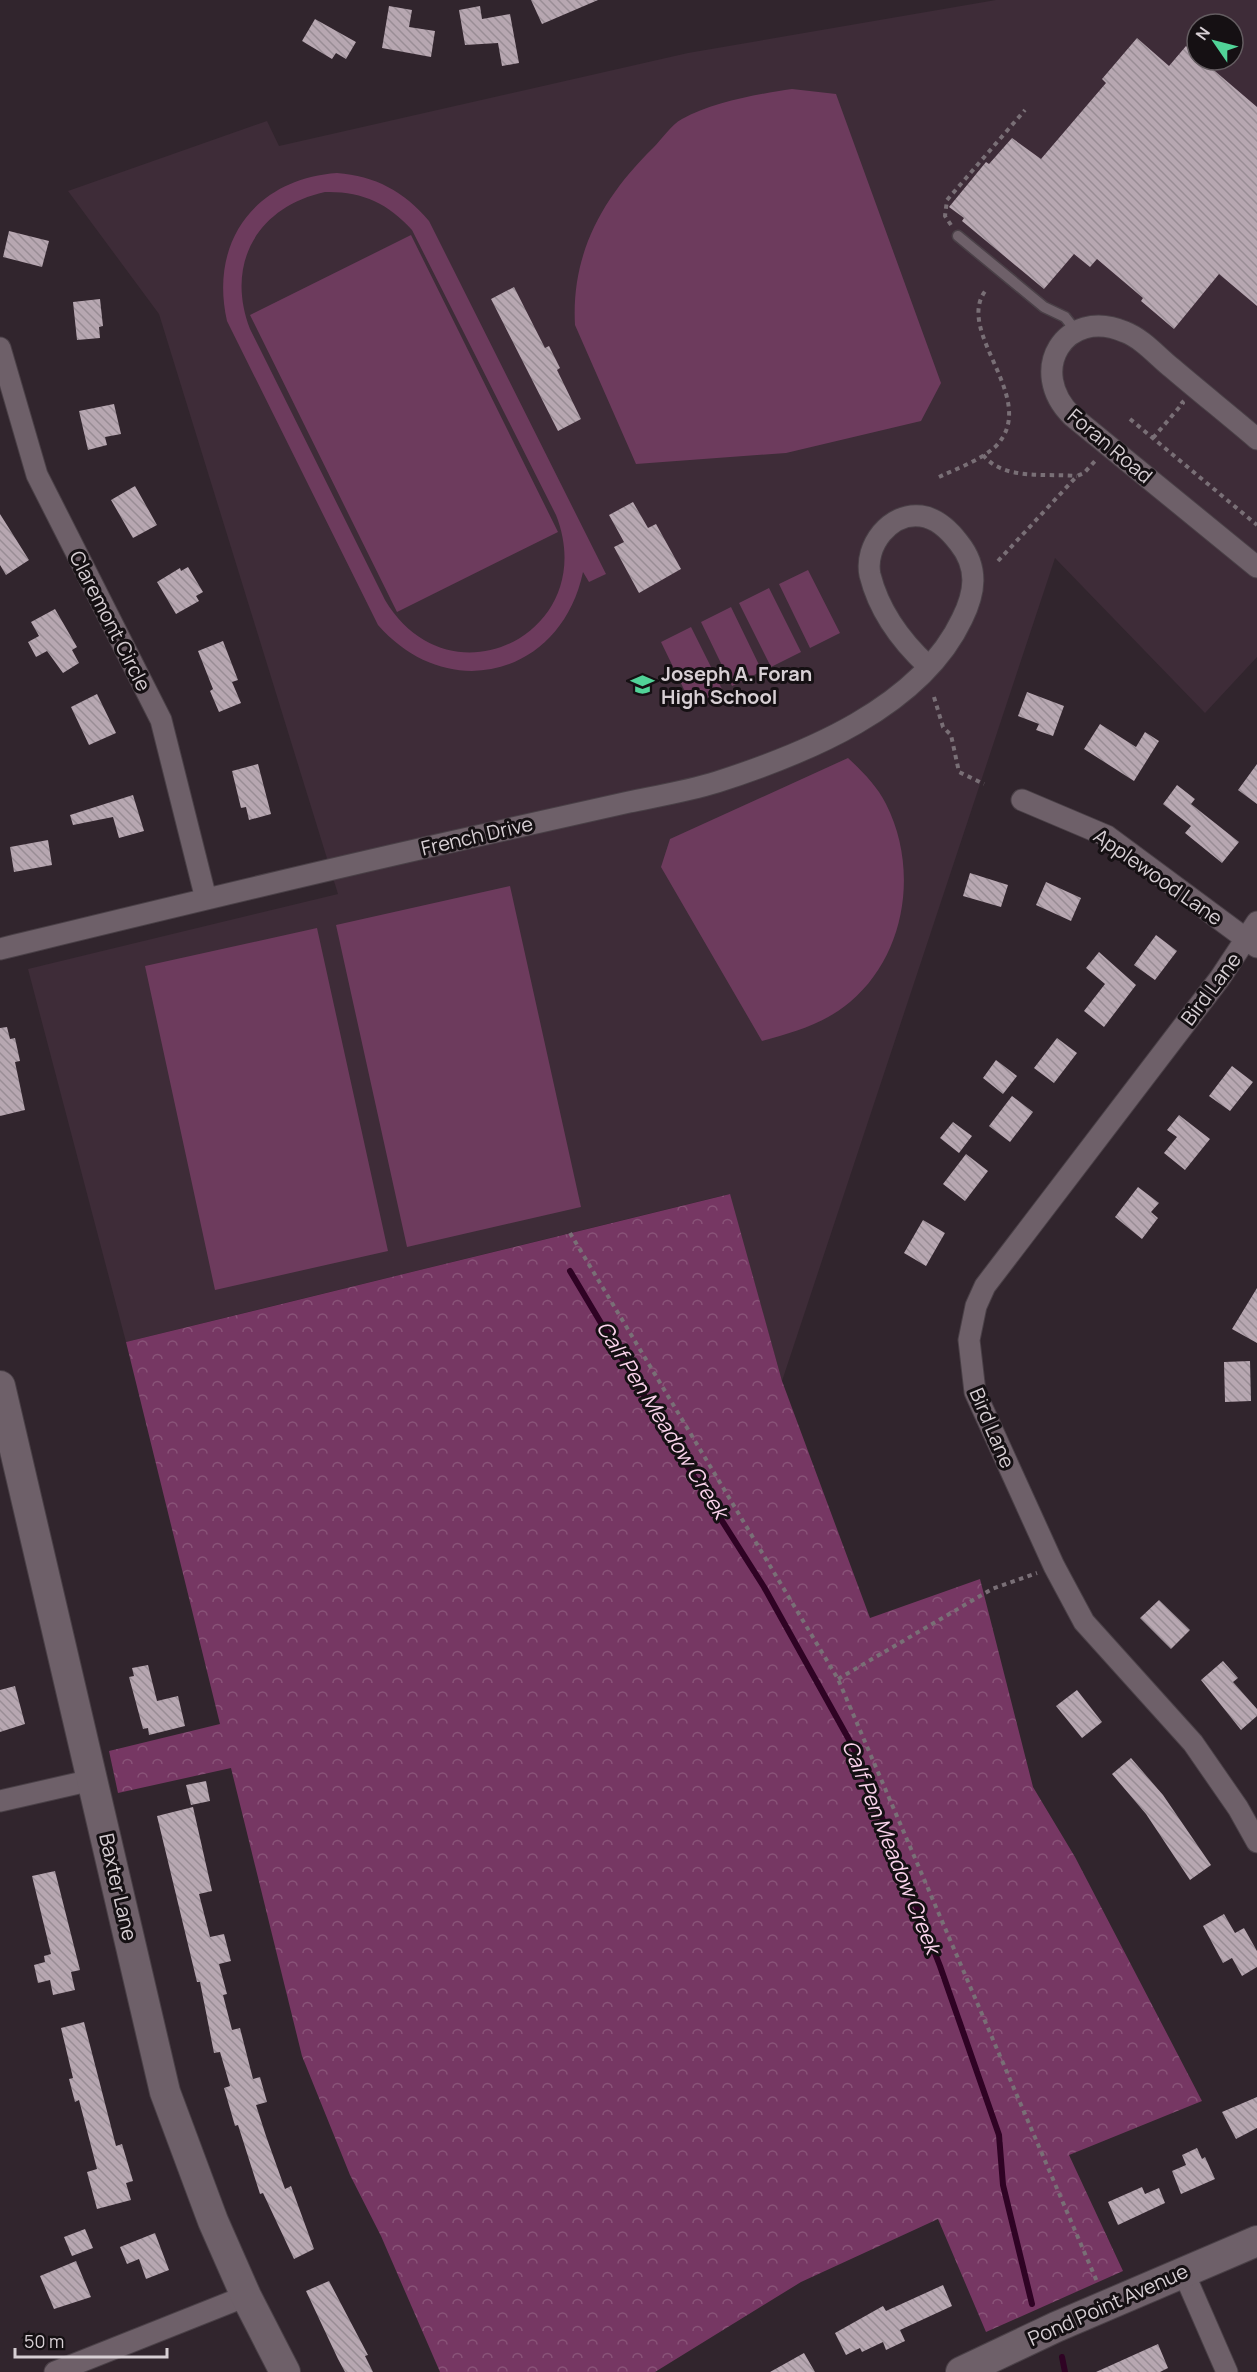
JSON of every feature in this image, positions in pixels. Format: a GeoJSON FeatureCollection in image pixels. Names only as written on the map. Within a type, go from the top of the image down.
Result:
{"type":"FeatureCollection","features":[{"type":"Feature","properties":{"kind":"street"},"geometry":{"type":"LineString","coordinates":[[1076,331],[1094,325],[1127,332],[1257,439]]}},
{"type":"Feature","properties":{"kind":"street","name":"Foran Road"},"geometry":{"type":"LineString","coordinates":[[1076,331],[1057,351],[1052,364],[1051,378],[1059,404],[1257,567]]}},
{"type":"Feature","properties":{"kind":"street","name":"Claremont Circle"},"geometry":{"type":"LineString","coordinates":[[0,348],[37,476],[161,720],[206,899]]}},
{"type":"Feature","properties":{"kind":"street","name":"French Drive"},"geometry":{"type":"LineString","coordinates":[[0,949],[206,899],[710,784],[780,761],[847,729],[900,694],[928,666],[946,647],[958,628],[970,604],[974,573],[961,544],[948,530],[934,520],[910,516],[899,520],[882,533],[869,555],[869,569],[883,609],[904,645],[928,666]]}},
{"type":"Feature","properties":{"kind":"street","name":"Applewood Lane"},"geometry":{"type":"LineString","coordinates":[[1022,800],[1107,836],[1254,936]]}},
{"type":"Feature","properties":{"kind":"street","name":"Bird Lane"},"geometry":{"type":"LineString","coordinates":[[1254,936],[1004,1258],[985,1286],[976,1306],[969,1341],[975,1392],[1054,1566],[1084,1622],[1193,1743],[1238,1808],[1257,1842]]}},
{"type":"Feature","properties":{"kind":"street","name":"Baxter Lane"},"geometry":{"type":"LineString","coordinates":[[0,1386],[165,2092],[192,2168],[246,2296],[285,2372]]}},
{"type":"Feature","properties":{"kind":"street"},"geometry":{"type":"LineString","coordinates":[[0,1801],[92,1780]]}},
{"type":"Feature","properties":{"kind":"street","name":"Pond Point Avenue"},"geometry":{"type":"LineString","coordinates":[[961,2372],[1107,2304],[1257,2241]]}},
{"type":"Feature","properties":{"kind":"street"},"geometry":{"type":"LineString","coordinates":[[1183,2271],[1227,2372]]}},
{"type":"Feature","properties":{"kind":"street"},"geometry":{"type":"LineString","coordinates":[[55,2372],[246,2296]]}},
{"type":"Feature","properties":{"kind":"lane"},"geometry":{"type":"LineString","coordinates":[[958,236],[1044,307],[1065,317],[1076,331]]}},
{"type":"Feature","properties":{"kind":"path"},"geometry":{"type":"LineString","coordinates":[[958,236],[945,216],[947,200],[1025,110]]}},
{"type":"Feature","properties":{"kind":"path"},"geometry":{"type":"LineString","coordinates":[[939,477],[983,455],[1002,438],[1009,415],[1000,375],[978,319],[979,302],[986,290]]}},
{"type":"Feature","properties":{"kind":"path"},"geometry":{"type":"LineString","coordinates":[[1154,438],[1183,403]]}},
{"type":"Feature","properties":{"kind":"path"},"geometry":{"type":"LineString","coordinates":[[1130,419],[1257,525]]}},
{"type":"Feature","properties":{"kind":"path"},"geometry":{"type":"LineString","coordinates":[[983,455],[991,465],[1003,471],[1077,476]]}},
{"type":"Feature","properties":{"kind":"path"},"geometry":{"type":"LineString","coordinates":[[998,561],[1077,476],[1084,473],[1096,459]]}},
{"type":"Feature","properties":{"kind":"path"},"geometry":{"type":"LineString","coordinates":[[934,697],[943,727],[951,735],[959,772],[984,784]]}},
{"type":"Feature","properties":{"kind":"path"},"geometry":{"type":"LineString","coordinates":[[570,1233],[838,1678],[1107,2304]]}},
{"type":"Feature","properties":{"kind":"path"},"geometry":{"type":"LineString","coordinates":[[838,1678],[992,1589],[1054,1566]]}},
{"type":"Feature","properties":{"kind":"shaded area","name":"Joseph A. Foran High School"},"geometry":{"type":"Polygon","coordinates":[[[996,0],[1257,0],[1257,657],[1205,713],[1055,558],[782,1381],[729,1194],[126,1342],[28,969],[338,894],[159,314],[68,191],[267,121],[279,146],[688,53],[996,0]]]}},
{"type":"Feature","properties":{"kind":"shaded area"},"geometry":{"type":"Polygon","coordinates":[[[792,89],[836,94],[941,383],[921,421],[786,453],[636,464],[575,325],[578,274],[594,228],[619,186],[670,128],[678,122],[721,103],[792,89]]]}},
{"type":"Feature","properties":{"kind":"shaded area"},"geometry":{"type":"Polygon","coordinates":[[[337,173],[376,182],[399,193],[429,221],[606,574],[589,582],[583,572],[571,607],[552,635],[527,656],[499,667],[468,671],[436,665],[406,650],[378,625],[227,321],[223,292],[225,265],[232,241],[245,220],[261,202],[283,188],[308,178],[337,173]],[[325,192],[301,200],[281,211],[265,225],[253,242],[245,261],[242,282],[243,305],[250,329],[385,600],[413,632],[446,649],[480,652],[512,642],[539,622],[558,593],[565,557],[556,515],[412,230],[393,213],[373,200],[338,192],[325,192]]]}},
{"type":"Feature","properties":{"kind":"shaded area"},"geometry":{"type":"Polygon","coordinates":[[[411,235],[558,532],[397,612],[250,315],[411,235]]]}},
{"type":"Feature","properties":{"kind":"shaded area"},"geometry":{"type":"Polygon","coordinates":[[[808,570],[840,633],[810,648],[779,584],[808,570]]]}},
{"type":"Feature","properties":{"kind":"shaded area"},"geometry":{"type":"Polygon","coordinates":[[[769,588],[801,652],[771,667],[739,603],[769,588]]]}},
{"type":"Feature","properties":{"kind":"shaded area"},"geometry":{"type":"Polygon","coordinates":[[[731,607],[762,671],[732,686],[701,622],[731,607]]]}},
{"type":"Feature","properties":{"kind":"shaded area"},"geometry":{"type":"Polygon","coordinates":[[[691,627],[723,691],[692,706],[661,642],[691,627]]]}},
{"type":"Feature","properties":{"kind":"shaded area"},"geometry":{"type":"Polygon","coordinates":[[[848,758],[878,791],[896,829],[902,856],[904,883],[895,936],[884,960],[869,983],[840,1010],[797,1031],[762,1041],[661,867],[670,839],[848,758]]]}},
{"type":"Feature","properties":{"kind":"shaded area"},"geometry":{"type":"Polygon","coordinates":[[[510,886],[581,1207],[407,1247],[336,925],[510,886]]]}},
{"type":"Feature","properties":{"kind":"shaded area"},"geometry":{"type":"Polygon","coordinates":[[[317,928],[388,1251],[215,1290],[145,966],[317,928]]]}},
{"type":"Feature","properties":{"kind":"green space"},"geometry":{"type":"Polygon","coordinates":[[[730,1194],[782,1381],[870,1618],[980,1579],[1033,1787],[1075,1857],[1202,2101],[1069,2155],[1123,2271],[986,2332],[938,2219],[801,2282],[655,2372],[440,2372],[381,2236],[350,2175],[302,2056],[231,1768],[118,1793],[109,1751],[220,1724],[126,1342],[730,1194]]]}},
{"type":"Feature","properties":{"kind":"building"},"geometry":{"type":"Polygon","coordinates":[[[531,0],[598,0],[542,24],[531,0]]]}},
{"type":"Feature","properties":{"kind":"building"},"geometry":{"type":"Polygon","coordinates":[[[389,6],[412,10],[409,27],[435,31],[431,57],[382,48],[389,6]]]}},
{"type":"Feature","properties":{"kind":"building"},"geometry":{"type":"Polygon","coordinates":[[[480,6],[482,19],[510,14],[519,63],[502,66],[498,43],[465,45],[459,10],[480,6]]]}},
{"type":"Feature","properties":{"kind":"building"},"geometry":{"type":"Polygon","coordinates":[[[315,19],[356,42],[346,59],[336,53],[332,59],[302,41],[315,19]]]}},
{"type":"Feature","properties":{"kind":"building"},"geometry":{"type":"Polygon","coordinates":[[[1137,38],[1169,66],[1185,47],[1185,72],[1216,72],[1257,107],[1257,306],[1219,274],[1174,329],[1141,301],[1143,298],[1097,259],[1090,267],[1074,254],[1044,289],[962,221],[964,218],[949,207],[986,162],[989,164],[1012,138],[1041,159],[1106,83],[1102,79],[1137,38]]]}},
{"type":"Feature","properties":{"kind":"building"},"geometry":{"type":"Polygon","coordinates":[[[9,231],[49,241],[42,267],[3,257],[9,231]]]}},
{"type":"Feature","properties":{"kind":"building"},"geometry":{"type":"Polygon","coordinates":[[[514,287],[545,348],[549,346],[560,368],[557,370],[581,419],[558,431],[491,299],[514,287]]]}},
{"type":"Feature","properties":{"kind":"building"},"geometry":{"type":"Polygon","coordinates":[[[100,299],[103,326],[99,327],[100,338],[77,340],[73,302],[100,299]]]}},
{"type":"Feature","properties":{"kind":"building"},"geometry":{"type":"Polygon","coordinates":[[[114,404],[121,434],[105,437],[107,445],[88,450],[79,411],[114,404]]]}},
{"type":"Feature","properties":{"kind":"building"},"geometry":{"type":"Polygon","coordinates":[[[135,486],[157,525],[133,538],[111,500],[135,486]]]}},
{"type":"Feature","properties":{"kind":"building"},"geometry":{"type":"Polygon","coordinates":[[[633,502],[648,528],[656,524],[681,569],[639,593],[614,547],[624,542],[609,515],[633,502]]]}},
{"type":"Feature","properties":{"kind":"building"},"geometry":{"type":"Polygon","coordinates":[[[0,514],[29,560],[6,575],[0,565],[0,514]]]}},
{"type":"Feature","properties":{"kind":"building"},"geometry":{"type":"Polygon","coordinates":[[[188,567],[203,592],[196,596],[199,601],[176,614],[157,582],[180,568],[181,571],[188,567]]]}},
{"type":"Feature","properties":{"kind":"building"},"geometry":{"type":"Polygon","coordinates":[[[55,609],[77,647],[72,650],[79,663],[63,673],[47,651],[36,657],[28,642],[39,636],[31,622],[55,609]]]}},
{"type":"Feature","properties":{"kind":"building"},"geometry":{"type":"Polygon","coordinates":[[[223,641],[238,680],[232,682],[241,703],[219,712],[210,691],[213,689],[198,651],[223,641]]]}},
{"type":"Feature","properties":{"kind":"building"},"geometry":{"type":"Polygon","coordinates":[[[1027,692],[1064,706],[1053,736],[1036,730],[1039,724],[1018,716],[1027,692]]]}},
{"type":"Feature","properties":{"kind":"building"},"geometry":{"type":"Polygon","coordinates":[[[97,694],[116,733],[89,745],[71,707],[97,694]]]}},
{"type":"Feature","properties":{"kind":"building"},"geometry":{"type":"Polygon","coordinates":[[[1100,724],[1136,747],[1145,732],[1159,741],[1134,781],[1084,749],[1100,724]]]}},
{"type":"Feature","properties":{"kind":"building"},"geometry":{"type":"Polygon","coordinates":[[[258,764],[271,814],[249,820],[246,807],[241,808],[232,771],[258,764]]]}},
{"type":"Feature","properties":{"kind":"building"},"geometry":{"type":"Polygon","coordinates":[[[1257,764],[1257,804],[1238,790],[1257,764]]]}},
{"type":"Feature","properties":{"kind":"building"},"geometry":{"type":"Polygon","coordinates":[[[1177,785],[1195,799],[1191,804],[1239,842],[1222,863],[1185,833],[1191,826],[1163,804],[1177,785]]]}},
{"type":"Feature","properties":{"kind":"building"},"geometry":{"type":"Polygon","coordinates":[[[133,795],[144,831],[119,838],[113,817],[73,825],[70,815],[133,795]]]}},
{"type":"Feature","properties":{"kind":"building"},"geometry":{"type":"Polygon","coordinates":[[[48,840],[52,865],[14,872],[10,847],[48,840]]]}},
{"type":"Feature","properties":{"kind":"building"},"geometry":{"type":"Polygon","coordinates":[[[970,873],[1008,885],[1001,907],[963,896],[970,873]]]}},
{"type":"Feature","properties":{"kind":"building"},"geometry":{"type":"Polygon","coordinates":[[[1046,882],[1081,898],[1071,921],[1036,905],[1046,882]]]}},
{"type":"Feature","properties":{"kind":"building"},"geometry":{"type":"Polygon","coordinates":[[[1156,935],[1177,951],[1155,980],[1134,965],[1156,935]]]}},
{"type":"Feature","properties":{"kind":"building"},"geometry":{"type":"Polygon","coordinates":[[[1099,952],[1136,985],[1104,1027],[1084,1011],[1105,984],[1086,968],[1099,952]]]}},
{"type":"Feature","properties":{"kind":"building"},"geometry":{"type":"Polygon","coordinates":[[[7,1027],[10,1039],[15,1038],[20,1061],[15,1062],[25,1110],[0,1116],[0,1028],[7,1027]]]}},
{"type":"Feature","properties":{"kind":"building"},"geometry":{"type":"Polygon","coordinates":[[[1057,1038],[1077,1053],[1054,1083],[1034,1068],[1057,1038]]]}},
{"type":"Feature","properties":{"kind":"building"},"geometry":{"type":"Polygon","coordinates":[[[996,1060],[1017,1076],[1003,1094],[983,1078],[996,1060]]]}},
{"type":"Feature","properties":{"kind":"building"},"geometry":{"type":"Polygon","coordinates":[[[1232,1066],[1253,1082],[1230,1111],[1209,1096],[1232,1066]]]}},
{"type":"Feature","properties":{"kind":"building"},"geometry":{"type":"Polygon","coordinates":[[[1012,1096],[1033,1112],[1010,1142],[989,1126],[1012,1096]]]}},
{"type":"Feature","properties":{"kind":"building"},"geometry":{"type":"Polygon","coordinates":[[[1179,1115],[1210,1139],[1185,1170],[1164,1153],[1177,1137],[1167,1130],[1179,1115]]]}},
{"type":"Feature","properties":{"kind":"building"},"geometry":{"type":"Polygon","coordinates":[[[953,1122],[972,1136],[959,1153],[940,1138],[953,1122]]]}},
{"type":"Feature","properties":{"kind":"building"},"geometry":{"type":"Polygon","coordinates":[[[966,1154],[988,1171],[965,1201],[943,1184],[966,1154]]]}},
{"type":"Feature","properties":{"kind":"building"},"geometry":{"type":"Polygon","coordinates":[[[1138,1187],[1159,1203],[1151,1212],[1158,1218],[1142,1239],[1115,1217],[1138,1187]]]}},
{"type":"Feature","properties":{"kind":"building"},"geometry":{"type":"Polygon","coordinates":[[[923,1220],[945,1233],[926,1266],[904,1253],[923,1220]]]}},
{"type":"Feature","properties":{"kind":"building"},"geometry":{"type":"Polygon","coordinates":[[[1257,1288],[1257,1343],[1232,1329],[1257,1288]]]}},
{"type":"Feature","properties":{"kind":"building"},"geometry":{"type":"Polygon","coordinates":[[[1250,1361],[1251,1401],[1225,1402],[1224,1362],[1250,1361]]]}},
{"type":"Feature","properties":{"kind":"building"},"geometry":{"type":"Polygon","coordinates":[[[1159,1600],[1190,1630],[1171,1649],[1140,1618],[1159,1600]]]}},
{"type":"Feature","properties":{"kind":"building"},"geometry":{"type":"Polygon","coordinates":[[[1223,1661],[1238,1678],[1233,1682],[1257,1709],[1257,1716],[1241,1730],[1201,1680],[1223,1661]]]}},
{"type":"Feature","properties":{"kind":"building"},"geometry":{"type":"Polygon","coordinates":[[[148,1665],[157,1701],[178,1696],[185,1726],[149,1735],[148,1728],[143,1729],[129,1677],[134,1676],[132,1668],[148,1665]]]}},
{"type":"Feature","properties":{"kind":"building"},"geometry":{"type":"Polygon","coordinates":[[[15,1686],[25,1724],[0,1732],[0,1690],[15,1686]]]}},
{"type":"Feature","properties":{"kind":"building"},"geometry":{"type":"Polygon","coordinates":[[[1077,1690],[1102,1722],[1082,1738],[1056,1706],[1077,1690]]]}},
{"type":"Feature","properties":{"kind":"building"},"geometry":{"type":"Polygon","coordinates":[[[1131,1758],[1163,1795],[1211,1865],[1190,1880],[1146,1814],[1112,1774],[1131,1758]]]}},
{"type":"Feature","properties":{"kind":"building"},"geometry":{"type":"Polygon","coordinates":[[[206,1781],[210,1801],[191,1805],[186,1785],[206,1781]]]}},
{"type":"Feature","properties":{"kind":"building"},"geometry":{"type":"Polygon","coordinates":[[[193,1807],[212,1891],[199,1894],[210,1937],[224,1934],[231,1961],[219,1964],[227,1994],[223,1995],[232,2030],[240,2028],[253,2079],[260,2077],[267,2102],[256,2105],[285,2189],[291,2186],[314,2249],[294,2259],[263,2193],[260,2194],[238,2125],[235,2126],[224,2088],[230,2086],[220,2052],[214,2053],[200,1982],[197,1982],[157,1816],[193,1807]]]}},
{"type":"Feature","properties":{"kind":"building"},"geometry":{"type":"Polygon","coordinates":[[[55,1871],[80,1970],[71,1972],[75,1990],[53,1995],[50,1980],[38,1983],[34,1965],[45,1962],[44,1956],[51,1954],[32,1876],[55,1871]]]}},
{"type":"Feature","properties":{"kind":"building"},"geometry":{"type":"Polygon","coordinates":[[[1224,1914],[1235,1933],[1244,1928],[1257,1951],[1257,1967],[1242,1976],[1232,1958],[1223,1963],[1203,1926],[1224,1914]]]}},
{"type":"Feature","properties":{"kind":"building"},"geometry":{"type":"Polygon","coordinates":[[[84,2022],[116,2146],[122,2144],[133,2181],[126,2183],[131,2200],[97,2209],[87,2172],[97,2169],[79,2100],[75,2102],[69,2079],[73,2078],[61,2028],[84,2022]]]}},
{"type":"Feature","properties":{"kind":"building"},"geometry":{"type":"Polygon","coordinates":[[[1257,2097],[1257,2128],[1236,2139],[1222,2112],[1257,2097]]]}},
{"type":"Feature","properties":{"kind":"building"},"geometry":{"type":"Polygon","coordinates":[[[1197,2148],[1202,2159],[1205,2157],[1215,2179],[1181,2194],[1172,2171],[1186,2165],[1182,2155],[1197,2148]]]}},
{"type":"Feature","properties":{"kind":"building"},"geometry":{"type":"Polygon","coordinates":[[[1142,2187],[1145,2194],[1159,2188],[1165,2203],[1118,2225],[1108,2202],[1142,2187]]]}},
{"type":"Feature","properties":{"kind":"building"},"geometry":{"type":"Polygon","coordinates":[[[85,2229],[93,2248],[72,2256],[64,2237],[85,2229]]]}},
{"type":"Feature","properties":{"kind":"building"},"geometry":{"type":"Polygon","coordinates":[[[155,2233],[169,2270],[146,2279],[139,2259],[127,2264],[120,2247],[155,2233]]]}},
{"type":"Feature","properties":{"kind":"building"},"geometry":{"type":"Polygon","coordinates":[[[76,2261],[91,2297],[54,2309],[40,2276],[76,2261]]]}},
{"type":"Feature","properties":{"kind":"building"},"geometry":{"type":"Polygon","coordinates":[[[329,2281],[368,2355],[365,2356],[373,2372],[345,2372],[338,2359],[306,2291],[329,2281]]]}},
{"type":"Feature","properties":{"kind":"building"},"geometry":{"type":"Polygon","coordinates":[[[943,2285],[952,2306],[900,2330],[905,2341],[886,2350],[883,2342],[862,2352],[860,2348],[846,2355],[835,2333],[883,2306],[886,2311],[943,2285]]]}},
{"type":"Feature","properties":{"kind":"building"},"geometry":{"type":"Polygon","coordinates":[[[1158,2344],[1168,2368],[1160,2372],[1096,2372],[1158,2344]]]}},
{"type":"Feature","properties":{"kind":"building"},"geometry":{"type":"Polygon","coordinates":[[[804,2353],[815,2372],[770,2372],[804,2353]]]}},
{"type":"Feature","properties":{"kind":"waterway","name":"Calf Pen Meadow Creek"},"geometry":{"type":"LineString","coordinates":[[570,1271],[670,1439],[764,1587],[857,1754],[940,1966],[999,2135],[1003,2185],[1032,2304]]}},
{"type":"Feature","properties":{"kind":"waterway","name":"Calf Pen Meadow Creek"},"geometry":{"type":"LineString","coordinates":[[1062,2357],[1065,2372]]}},
{"type":"Feature","properties":{"kind":"place","name":"Joseph A. Foran High School"},"geometry":{"type":"Point","coordinates":[643,685]}}]}
